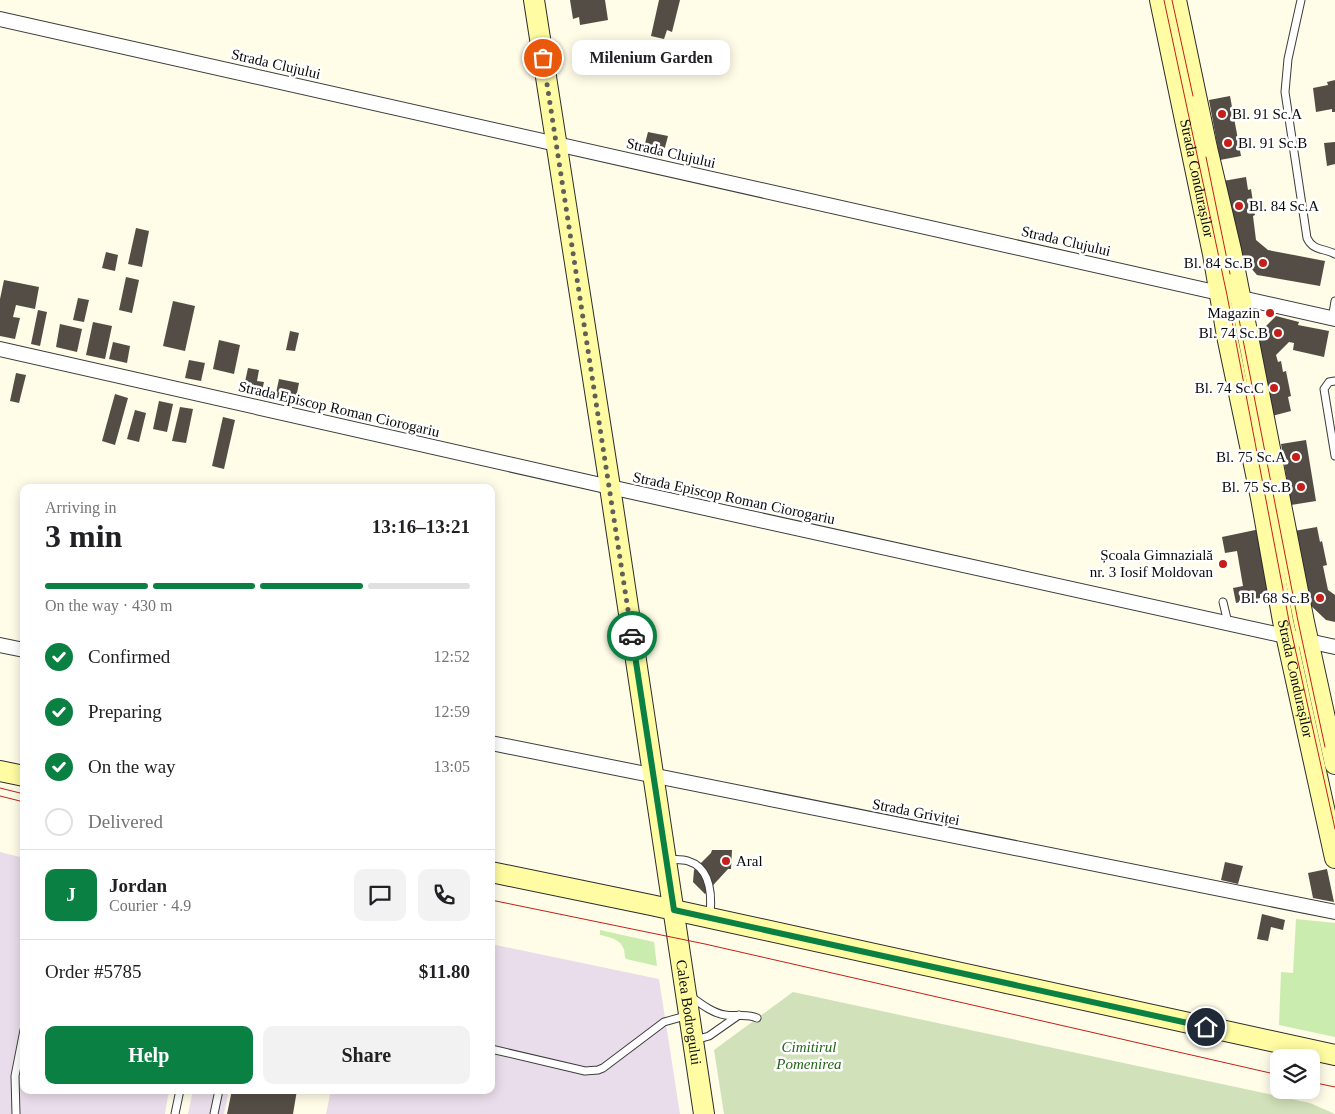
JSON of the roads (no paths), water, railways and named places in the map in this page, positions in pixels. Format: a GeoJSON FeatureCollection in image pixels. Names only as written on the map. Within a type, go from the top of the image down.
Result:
{"type":"FeatureCollection","features":[{"type":"Feature","properties":{"kind":"main road","name":"Calea Bodrogului"},"geometry":{"type":"LineString","coordinates":[[534,0],[610,487],[704,1114]]}},
{"type":"Feature","properties":{"kind":"main road","name":"Strada Condurașilor"},"geometry":{"type":"LineString","coordinates":[[1160,0],[1206,219],[1286,636],[1335,858]]}},
{"type":"Feature","properties":{"kind":"main road","name":"Strada Condurașilor"},"geometry":{"type":"LineString","coordinates":[[1176,0],[1240,298],[1335,764]]}},
{"type":"Feature","properties":{"kind":"main road"},"geometry":{"type":"LineString","coordinates":[[0,771],[20,775]]}},
{"type":"Feature","properties":{"kind":"main road"},"geometry":{"type":"LineString","coordinates":[[495,873],[674,910],[1335,1055]]}},
{"type":"Feature","properties":{"kind":"street","name":"Strada Clujului"},"geometry":{"type":"LineString","coordinates":[[0,19],[1333,319]]}},
{"type":"Feature","properties":{"kind":"street","name":"Strada Episcop Roman Ciorogariu"},"geometry":{"type":"LineString","coordinates":[[0,349],[610,487],[1335,647]]}},
{"type":"Feature","properties":{"kind":"street"},"geometry":{"type":"LineString","coordinates":[[0,645],[20,649]]}},
{"type":"Feature","properties":{"kind":"street","name":"Strada Griviței"},"geometry":{"type":"LineString","coordinates":[[495,745],[1335,912]]}},
{"type":"Feature","properties":{"kind":"lane"},"geometry":{"type":"LineString","coordinates":[[1301,0],[1288,59],[1285,92],[1307,238],[1310,244],[1316,248],[1335,254]]}},
{"type":"Feature","properties":{"kind":"lane"},"geometry":{"type":"LineString","coordinates":[[1333,319],[1335,301]]}},
{"type":"Feature","properties":{"kind":"lane"},"geometry":{"type":"LineString","coordinates":[[1335,381],[1329,382],[1324,389],[1335,456]]}},
{"type":"Feature","properties":{"kind":"lane"},"geometry":{"type":"LineString","coordinates":[[1223,602],[1228,623]]}},
{"type":"Feature","properties":{"kind":"lane"},"geometry":{"type":"LineString","coordinates":[[666,859],[686,860],[700,867],[704,873],[711,899],[710,918]]}},
{"type":"Feature","properties":{"kind":"lane"},"geometry":{"type":"LineString","coordinates":[[685,993],[716,1012],[725,1015],[752,1015],[757,1018]]}},
{"type":"Feature","properties":{"kind":"lane"},"geometry":{"type":"LineString","coordinates":[[692,1041],[709,1036],[740,1015]]}},
{"type":"Feature","properties":{"kind":"lane"},"geometry":{"type":"LineString","coordinates":[[495,1050],[585,1071],[598,1070],[664,1022],[688,1016]]}},
{"type":"Feature","properties":{"kind":"lane"},"geometry":{"type":"LineString","coordinates":[[16,1114],[15,1076],[20,1055]]}},
{"type":"Feature","properties":{"kind":"lane"},"geometry":{"type":"LineString","coordinates":[[175,1114],[179,1094]]}},
{"type":"Feature","properties":{"kind":"lane"},"geometry":{"type":"LineString","coordinates":[[214,1114],[218,1094]]}},
{"type":"Feature","properties":{"kind":"tram line"},"geometry":{"type":"LineString","coordinates":[[1164,0],[1227,295],[1289,621],[1335,829]]}},
{"type":"Feature","properties":{"kind":"tram line"},"geometry":{"type":"LineString","coordinates":[[1172,0],[1193,96]]}},
{"type":"Feature","properties":{"kind":"tram line"},"geometry":{"type":"LineString","coordinates":[[1206,157],[1230,274]]}},
{"type":"Feature","properties":{"kind":"tram line"},"geometry":{"type":"LineString","coordinates":[[1238,314],[1298,621],[1325,747]]}},
{"type":"Feature","properties":{"kind":"tram line"},"geometry":{"type":"LineString","coordinates":[[0,788],[20,793]]}},
{"type":"Feature","properties":{"kind":"tram line"},"geometry":{"type":"LineString","coordinates":[[0,796],[20,801]]}},
{"type":"Feature","properties":{"kind":"tram line"},"geometry":{"type":"LineString","coordinates":[[495,901],[705,944],[1270,1073]]}},
{"type":"Feature","properties":{"kind":"tram line"},"geometry":{"type":"LineString","coordinates":[[1320,1084],[1335,1087]]}},
{"type":"Feature","properties":{"kind":"place","name":"Milenium Garden"},"geometry":{"type":"Point","coordinates":[543,58]}},
{"type":"Feature","properties":{"kind":"place","name":"Bl. 91 Sc.A"},"geometry":{"type":"Point","coordinates":[1222,114]}},
{"type":"Feature","properties":{"kind":"place","name":"Bl. 91 Sc.B"},"geometry":{"type":"Point","coordinates":[1228,143]}},
{"type":"Feature","properties":{"kind":"place","name":"Bl. 84 Sc.A"},"geometry":{"type":"Point","coordinates":[1239,206]}},
{"type":"Feature","properties":{"kind":"place","name":"Bl. 84 Sc.B"},"geometry":{"type":"Point","coordinates":[1263,263]}},
{"type":"Feature","properties":{"kind":"place","name":"Magazin"},"geometry":{"type":"Point","coordinates":[1270,313]}},
{"type":"Feature","properties":{"kind":"place","name":"Bl. 74 Sc.B"},"geometry":{"type":"Point","coordinates":[1278,333]}},
{"type":"Feature","properties":{"kind":"place","name":"Bl. 74 Sc.C"},"geometry":{"type":"Point","coordinates":[1274,388]}},
{"type":"Feature","properties":{"kind":"place","name":"Bl. 75 Sc.A"},"geometry":{"type":"Point","coordinates":[1296,457]}},
{"type":"Feature","properties":{"kind":"place","name":"Bl. 75 Sc.B"},"geometry":{"type":"Point","coordinates":[1301,487]}},
{"type":"Feature","properties":{"kind":"place","name":"Școala Gimnazială nr. 3 Iosif Moldovan"},"geometry":{"type":"Point","coordinates":[1223,564]}},
{"type":"Feature","properties":{"kind":"place","name":"Bl. 68 Sc.B"},"geometry":{"type":"Point","coordinates":[1320,598]}},
{"type":"Feature","properties":{"kind":"place","name":"Aral"},"geometry":{"type":"Point","coordinates":[726,861]}},
{"type":"Feature","properties":{"kind":"park label","name":"Cimitirul Pomenirea"},"geometry":{"type":"Point","coordinates":[809,1056]}}]}
